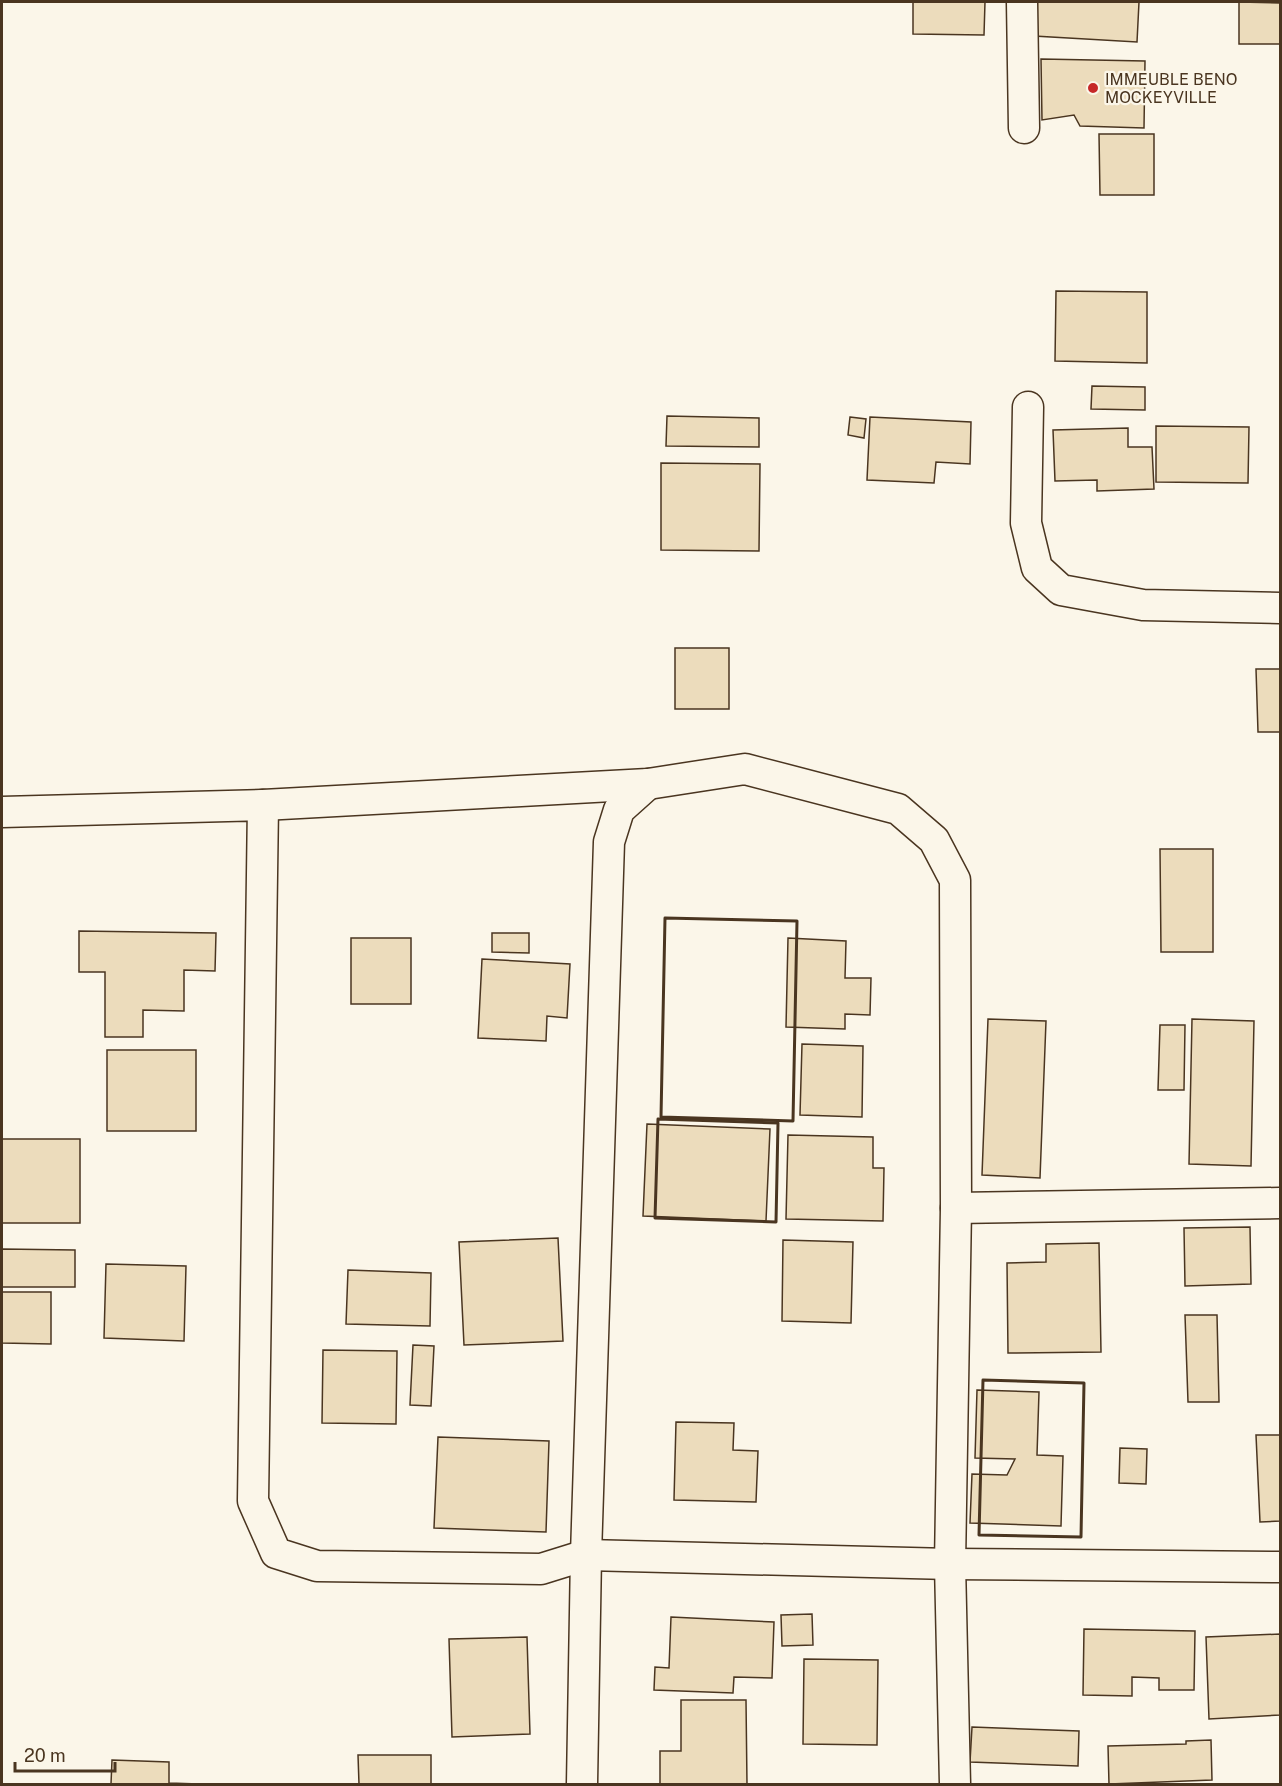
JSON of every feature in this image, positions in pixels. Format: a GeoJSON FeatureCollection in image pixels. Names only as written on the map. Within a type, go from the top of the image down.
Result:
{"type":"FeatureCollection","features":[{"type":"Feature","properties":{"kind":"street"},"geometry":{"type":"LineString","coordinates":[[1022,2],[1024,128]]}},
{"type":"Feature","properties":{"kind":"street"},"geometry":{"type":"LineString","coordinates":[[1028,407],[1026,523],[1037,568],[1061,590],[1143,605],[1281,608]]}},
{"type":"Feature","properties":{"kind":"street"},"geometry":{"type":"LineString","coordinates":[[2,812],[263,805],[648,784],[745,769],[898,808],[934,840],[955,880],[956,1208],[950,1564],[955,1785]]}},
{"type":"Feature","properties":{"kind":"street"},"geometry":{"type":"LineString","coordinates":[[582,1785],[586,1555],[609,842],[620,810],[648,784]]}},
{"type":"Feature","properties":{"kind":"street"},"geometry":{"type":"LineString","coordinates":[[263,805],[253,1501],[276,1552],[317,1566],[541,1569],[586,1555],[950,1564],[1281,1567]]}},
{"type":"Feature","properties":{"kind":"street"},"geometry":{"type":"LineString","coordinates":[[956,1208],[1281,1203]]}},
{"type":"Feature","properties":{"kind":"building"},"geometry":{"type":"Polygon","coordinates":[[[913,2],[985,2],[984,35],[913,34],[913,2]]]}},
{"type":"Feature","properties":{"kind":"building"},"geometry":{"type":"Polygon","coordinates":[[[1036,2],[1139,2],[1137,42],[1034,36],[1036,2]]]}},
{"type":"Feature","properties":{"kind":"building"},"geometry":{"type":"Polygon","coordinates":[[[1239,2],[1280,3],[1280,44],[1239,44],[1239,2]]]}},
{"type":"Feature","properties":{"kind":"building","name":"IMMEUBLE BENO MOCKEYVILLE"},"geometry":{"type":"Polygon","coordinates":[[[1041,59],[1145,61],[1144,128],[1080,126],[1074,115],[1042,120],[1041,59]]]}},
{"type":"Feature","properties":{"kind":"building"},"geometry":{"type":"Polygon","coordinates":[[[1099,134],[1154,134],[1154,195],[1100,195],[1099,134]]]}},
{"type":"Feature","properties":{"kind":"building"},"geometry":{"type":"Polygon","coordinates":[[[1056,291],[1147,292],[1147,363],[1055,361],[1056,291]]]}},
{"type":"Feature","properties":{"kind":"building"},"geometry":{"type":"Polygon","coordinates":[[[1092,386],[1145,387],[1145,410],[1091,409],[1092,386]]]}},
{"type":"Feature","properties":{"kind":"building"},"geometry":{"type":"Polygon","coordinates":[[[667,416],[759,418],[759,447],[666,446],[667,416]]]}},
{"type":"Feature","properties":{"kind":"building"},"geometry":{"type":"Polygon","coordinates":[[[850,417],[866,419],[864,438],[848,435],[850,417]]]}},
{"type":"Feature","properties":{"kind":"building"},"geometry":{"type":"Polygon","coordinates":[[[870,417],[971,422],[970,464],[936,462],[934,483],[867,480],[870,417]]]}},
{"type":"Feature","properties":{"kind":"building"},"geometry":{"type":"Polygon","coordinates":[[[1156,426],[1249,427],[1248,483],[1156,482],[1156,426]]]}},
{"type":"Feature","properties":{"kind":"building"},"geometry":{"type":"Polygon","coordinates":[[[1128,428],[1128,447],[1152,447],[1154,489],[1097,491],[1097,480],[1055,481],[1053,430],[1128,428]]]}},
{"type":"Feature","properties":{"kind":"building"},"geometry":{"type":"Polygon","coordinates":[[[661,463],[760,464],[759,551],[661,550],[661,463]]]}},
{"type":"Feature","properties":{"kind":"building"},"geometry":{"type":"Polygon","coordinates":[[[675,648],[729,648],[729,709],[675,709],[675,648]]]}},
{"type":"Feature","properties":{"kind":"building"},"geometry":{"type":"Polygon","coordinates":[[[1256,669],[1280,669],[1280,732],[1258,732],[1256,669]]]}},
{"type":"Feature","properties":{"kind":"building"},"geometry":{"type":"Polygon","coordinates":[[[1160,849],[1213,849],[1213,952],[1161,952],[1160,849]]]}},
{"type":"Feature","properties":{"kind":"building"},"geometry":{"type":"Polygon","coordinates":[[[79,931],[216,933],[215,971],[184,970],[184,1011],[143,1010],[143,1037],[105,1037],[105,972],[79,972],[79,931]]]}},
{"type":"Feature","properties":{"kind":"building"},"geometry":{"type":"Polygon","coordinates":[[[492,933],[529,933],[529,953],[492,952],[492,933]]]}},
{"type":"Feature","properties":{"kind":"building"},"geometry":{"type":"Polygon","coordinates":[[[351,938],[411,938],[411,1004],[351,1004],[351,938]]]}},
{"type":"Feature","properties":{"kind":"building"},"geometry":{"type":"Polygon","coordinates":[[[788,938],[846,941],[845,978],[871,978],[870,1015],[845,1014],[845,1029],[786,1027],[788,938]]]}},
{"type":"Feature","properties":{"kind":"building"},"geometry":{"type":"Polygon","coordinates":[[[482,959],[570,964],[567,1018],[547,1016],[546,1041],[478,1038],[482,959]]]}},
{"type":"Feature","properties":{"kind":"building"},"geometry":{"type":"Polygon","coordinates":[[[988,1019],[1046,1021],[1040,1178],[982,1175],[988,1019]]]}},
{"type":"Feature","properties":{"kind":"building"},"geometry":{"type":"Polygon","coordinates":[[[1192,1019],[1254,1021],[1251,1166],[1189,1164],[1192,1019]]]}},
{"type":"Feature","properties":{"kind":"building"},"geometry":{"type":"Polygon","coordinates":[[[1160,1025],[1185,1025],[1184,1090],[1158,1090],[1160,1025]]]}},
{"type":"Feature","properties":{"kind":"building"},"geometry":{"type":"Polygon","coordinates":[[[802,1044],[863,1046],[862,1117],[800,1115],[802,1044]]]}},
{"type":"Feature","properties":{"kind":"building"},"geometry":{"type":"Polygon","coordinates":[[[107,1050],[196,1050],[196,1131],[107,1131],[107,1050]]]}},
{"type":"Feature","properties":{"kind":"building"},"geometry":{"type":"Polygon","coordinates":[[[647,1124],[770,1129],[766,1221],[643,1216],[647,1124]]]}},
{"type":"Feature","properties":{"kind":"building"},"geometry":{"type":"Polygon","coordinates":[[[788,1135],[873,1137],[873,1168],[884,1168],[883,1221],[786,1219],[788,1135]]]}},
{"type":"Feature","properties":{"kind":"building"},"geometry":{"type":"Polygon","coordinates":[[[2,1139],[80,1139],[80,1223],[2,1223],[2,1139]]]}},
{"type":"Feature","properties":{"kind":"building"},"geometry":{"type":"Polygon","coordinates":[[[1250,1227],[1251,1284],[1185,1286],[1184,1228],[1250,1227]]]}},
{"type":"Feature","properties":{"kind":"building"},"geometry":{"type":"Polygon","coordinates":[[[558,1238],[563,1341],[464,1345],[459,1242],[558,1238]]]}},
{"type":"Feature","properties":{"kind":"building"},"geometry":{"type":"Polygon","coordinates":[[[783,1240],[853,1242],[851,1323],[782,1321],[783,1240]]]}},
{"type":"Feature","properties":{"kind":"building"},"geometry":{"type":"Polygon","coordinates":[[[1099,1243],[1101,1352],[1008,1353],[1007,1263],[1046,1262],[1046,1244],[1099,1243]]]}},
{"type":"Feature","properties":{"kind":"building"},"geometry":{"type":"Polygon","coordinates":[[[2,1249],[75,1250],[75,1287],[2,1287],[2,1249]]]}},
{"type":"Feature","properties":{"kind":"building"},"geometry":{"type":"Polygon","coordinates":[[[106,1264],[186,1266],[184,1341],[104,1338],[106,1264]]]}},
{"type":"Feature","properties":{"kind":"building"},"geometry":{"type":"Polygon","coordinates":[[[348,1270],[431,1273],[430,1326],[346,1324],[348,1270]]]}},
{"type":"Feature","properties":{"kind":"building"},"geometry":{"type":"Polygon","coordinates":[[[2,1292],[51,1292],[51,1344],[2,1343],[2,1292]]]}},
{"type":"Feature","properties":{"kind":"building"},"geometry":{"type":"Polygon","coordinates":[[[1185,1315],[1217,1315],[1219,1402],[1188,1402],[1185,1315]]]}},
{"type":"Feature","properties":{"kind":"building"},"geometry":{"type":"Polygon","coordinates":[[[413,1345],[434,1346],[431,1406],[410,1405],[413,1345]]]}},
{"type":"Feature","properties":{"kind":"building"},"geometry":{"type":"Polygon","coordinates":[[[323,1350],[397,1351],[396,1424],[322,1423],[323,1350]]]}},
{"type":"Feature","properties":{"kind":"building"},"geometry":{"type":"Polygon","coordinates":[[[977,1390],[1039,1392],[1037,1455],[1063,1456],[1061,1526],[970,1523],[972,1474],[1007,1475],[1015,1459],[975,1458],[977,1390]]]}},
{"type":"Feature","properties":{"kind":"building"},"geometry":{"type":"Polygon","coordinates":[[[676,1422],[734,1423],[733,1450],[758,1451],[756,1502],[674,1500],[676,1422]]]}},
{"type":"Feature","properties":{"kind":"building"},"geometry":{"type":"Polygon","coordinates":[[[1256,1435],[1280,1435],[1280,1521],[1260,1522],[1256,1435]]]}},
{"type":"Feature","properties":{"kind":"building"},"geometry":{"type":"Polygon","coordinates":[[[438,1437],[549,1441],[546,1532],[434,1528],[438,1437]]]}},
{"type":"Feature","properties":{"kind":"building"},"geometry":{"type":"Polygon","coordinates":[[[1120,1448],[1147,1449],[1146,1484],[1119,1483],[1120,1448]]]}},
{"type":"Feature","properties":{"kind":"building"},"geometry":{"type":"Polygon","coordinates":[[[812,1614],[813,1645],[782,1646],[781,1615],[812,1614]]]}},
{"type":"Feature","properties":{"kind":"building"},"geometry":{"type":"Polygon","coordinates":[[[671,1617],[774,1622],[772,1678],[734,1677],[733,1693],[654,1690],[655,1667],[669,1668],[671,1617]]]}},
{"type":"Feature","properties":{"kind":"building"},"geometry":{"type":"Polygon","coordinates":[[[1084,1629],[1195,1631],[1194,1690],[1159,1690],[1159,1678],[1132,1677],[1132,1696],[1083,1695],[1084,1629]]]}},
{"type":"Feature","properties":{"kind":"building"},"geometry":{"type":"Polygon","coordinates":[[[1280,1634],[1280,1715],[1209,1719],[1206,1637],[1280,1634]]]}},
{"type":"Feature","properties":{"kind":"building"},"geometry":{"type":"Polygon","coordinates":[[[527,1637],[530,1734],[452,1737],[449,1639],[527,1637]]]}},
{"type":"Feature","properties":{"kind":"building"},"geometry":{"type":"Polygon","coordinates":[[[804,1659],[878,1660],[877,1745],[803,1744],[804,1659]]]}},
{"type":"Feature","properties":{"kind":"building"},"geometry":{"type":"Polygon","coordinates":[[[681,1700],[746,1700],[747,1784],[660,1784],[660,1751],[681,1751],[681,1700]]]}},
{"type":"Feature","properties":{"kind":"building"},"geometry":{"type":"Polygon","coordinates":[[[972,1727],[1079,1731],[1078,1766],[970,1762],[972,1727]]]}},
{"type":"Feature","properties":{"kind":"building"},"geometry":{"type":"Polygon","coordinates":[[[1211,1740],[1212,1780],[1109,1784],[1108,1746],[1186,1744],[1186,1741],[1211,1740]]]}},
{"type":"Feature","properties":{"kind":"building"},"geometry":{"type":"Polygon","coordinates":[[[358,1755],[431,1755],[431,1784],[359,1784],[358,1755]]]}},
{"type":"Feature","properties":{"kind":"building"},"geometry":{"type":"Polygon","coordinates":[[[112,1760],[169,1762],[169,1783],[199,1784],[111,1784],[112,1760]]]}},
{"type":"Feature","properties":{"kind":"wall"},"geometry":{"type":"LineString","coordinates":[[665,918],[797,921],[793,1121],[661,1117],[665,918]]}},
{"type":"Feature","properties":{"kind":"wall"},"geometry":{"type":"LineString","coordinates":[[658,1119],[778,1123],[776,1222],[655,1218],[658,1119]]}},
{"type":"Feature","properties":{"kind":"wall"},"geometry":{"type":"LineString","coordinates":[[983,1380],[1084,1383],[1081,1537],[979,1535],[983,1380]]}},
{"type":"Feature","properties":{"kind":"place","name":"IMMEUBLE BENO MOCKEYVILLE"},"geometry":{"type":"Point","coordinates":[1093,88]}}]}
